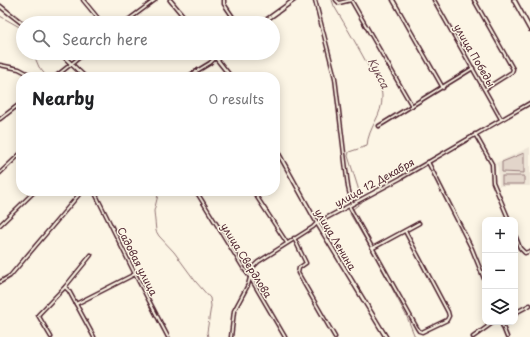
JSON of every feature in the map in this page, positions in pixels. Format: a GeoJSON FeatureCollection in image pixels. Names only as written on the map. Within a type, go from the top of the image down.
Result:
{"type":"FeatureCollection","features":[{"type":"Feature","properties":{"kind":"main road"},"geometry":{"type":"LineString","coordinates":[[514,0],[530,29]]}},
{"type":"Feature","properties":{"kind":"street"},"geometry":{"type":"LineString","coordinates":[[83,0],[96,16]]}},
{"type":"Feature","properties":{"kind":"street"},"geometry":{"type":"LineString","coordinates":[[133,16],[155,0]]}},
{"type":"Feature","properties":{"kind":"street"},"geometry":{"type":"LineString","coordinates":[[170,0],[183,16]]}},
{"type":"Feature","properties":{"kind":"street"},"geometry":{"type":"LineString","coordinates":[[224,0],[224,4],[232,16]]}},
{"type":"Feature","properties":{"kind":"street"},"geometry":{"type":"LineString","coordinates":[[272,16],[294,0]]}},
{"type":"Feature","properties":{"kind":"street"},"geometry":{"type":"LineString","coordinates":[[315,0],[334,78],[351,205],[419,331],[425,331],[447,320],[449,316],[405,231]]}},
{"type":"Feature","properties":{"kind":"street"},"geometry":{"type":"LineString","coordinates":[[336,0],[339,3],[351,0],[412,106]]}},
{"type":"Feature","properties":{"kind":"street"},"geometry":{"type":"LineString","coordinates":[[393,0],[443,88]]}},
{"type":"Feature","properties":{"kind":"street","name":"улица Победы"},"geometry":{"type":"LineString","coordinates":[[434,0],[485,88],[501,119]]}},
{"type":"Feature","properties":{"kind":"street"},"geometry":{"type":"LineString","coordinates":[[474,0],[513,69],[512,72],[485,88]]}},
{"type":"Feature","properties":{"kind":"street"},"geometry":{"type":"LineString","coordinates":[[0,6],[16,19]]}},
{"type":"Feature","properties":{"kind":"street"},"geometry":{"type":"LineString","coordinates":[[68,60],[80,72]]}},
{"type":"Feature","properties":{"kind":"street"},"geometry":{"type":"LineString","coordinates":[[61,72],[76,60]]}},
{"type":"Feature","properties":{"kind":"street"},"geometry":{"type":"LineString","coordinates":[[195,72],[213,60]]}},
{"type":"Feature","properties":{"kind":"street"},"geometry":{"type":"LineString","coordinates":[[217,60],[226,72]]}},
{"type":"Feature","properties":{"kind":"street"},"geometry":{"type":"LineString","coordinates":[[0,65],[23,72]]}},
{"type":"Feature","properties":{"kind":"street"},"geometry":{"type":"LineString","coordinates":[[379,126],[443,88],[473,68]]}},
{"type":"Feature","properties":{"kind":"street","name":"улица 12 Декабря"},"geometry":{"type":"LineString","coordinates":[[231,337],[234,312],[248,285],[253,267],[258,262],[317,223],[366,197],[530,103]]}},
{"type":"Feature","properties":{"kind":"street"},"geometry":{"type":"LineString","coordinates":[[0,119],[16,107]]}},
{"type":"Feature","properties":{"kind":"street"},"geometry":{"type":"LineString","coordinates":[[475,134],[492,164],[493,182],[508,217]]}},
{"type":"Feature","properties":{"kind":"street","name":"улица Ленина"},"geometry":{"type":"LineString","coordinates":[[280,156],[317,223],[386,337]]}},
{"type":"Feature","properties":{"kind":"street"},"geometry":{"type":"LineString","coordinates":[[0,173],[16,158]]}},
{"type":"Feature","properties":{"kind":"street"},"geometry":{"type":"LineString","coordinates":[[428,162],[472,249],[482,274]]}},
{"type":"Feature","properties":{"kind":"street"},"geometry":{"type":"LineString","coordinates":[[0,225],[31,196]]}},
{"type":"Feature","properties":{"kind":"street"},"geometry":{"type":"LineString","coordinates":[[0,282],[10,276],[78,196]]}},
{"type":"Feature","properties":{"kind":"street","name":"Садовая улица"},"geometry":{"type":"LineString","coordinates":[[96,196],[168,337]]}},
{"type":"Feature","properties":{"kind":"street","name":"улица Свердлова"},"geometry":{"type":"LineString","coordinates":[[199,196],[250,277],[285,337]]}},
{"type":"Feature","properties":{"kind":"street"},"geometry":{"type":"LineString","coordinates":[[256,196],[287,243]]}},
{"type":"Feature","properties":{"kind":"street"},"geometry":{"type":"LineString","coordinates":[[373,248],[419,223]]}},
{"type":"Feature","properties":{"kind":"street"},"geometry":{"type":"LineString","coordinates":[[294,238],[306,263],[298,268],[298,273],[335,337]]}},
{"type":"Feature","properties":{"kind":"street"},"geometry":{"type":"LineString","coordinates":[[518,242],[522,251],[525,253],[530,251]]}},
{"type":"Feature","properties":{"kind":"street"},"geometry":{"type":"LineString","coordinates":[[51,337],[38,315],[65,287],[91,255]]}},
{"type":"Feature","properties":{"kind":"street"},"geometry":{"type":"LineString","coordinates":[[76,304],[135,274]]}},
{"type":"Feature","properties":{"kind":"street"},"geometry":{"type":"LineString","coordinates":[[65,287],[69,291],[94,337]]}},
{"type":"Feature","properties":{"kind":"street"},"geometry":{"type":"LineString","coordinates":[[518,311],[530,305]]}},
{"type":"Feature","properties":{"kind":"street"},"geometry":{"type":"LineString","coordinates":[[473,337],[490,325]]}},
{"type":"Feature","properties":{"kind":"street"},"geometry":{"type":"LineString","coordinates":[[502,325],[507,337]]}},
{"type":"Feature","properties":{"kind":"shaded area"},"geometry":{"type":"Polygon","coordinates":[[[530,147],[530,186],[499,186],[498,168],[496,163],[530,147]]]}},
{"type":"Feature","properties":{"kind":"shaded area"},"geometry":{"type":"Polygon","coordinates":[[[524,153],[524,173],[502,172],[502,162],[524,153]]]}},
{"type":"Feature","properties":{"kind":"shaded area"},"geometry":{"type":"Polygon","coordinates":[[[502,176],[524,176],[524,184],[502,184],[502,176]]]}},
{"type":"Feature","properties":{"kind":"waterway","name":"Кукса"},"geometry":{"type":"LineString","coordinates":[[332,0],[382,93],[382,103],[370,133],[367,146],[349,152],[348,156],[362,202],[353,209]]}},
{"type":"Feature","properties":{"kind":"waterway","name":"Кукса"},"geometry":{"type":"LineString","coordinates":[[0,16],[16,25]]}},
{"type":"Feature","properties":{"kind":"waterway","name":"Кукса"},"geometry":{"type":"LineString","coordinates":[[36,60],[43,72]]}},
{"type":"Feature","properties":{"kind":"waterway","name":"Кукса"},"geometry":{"type":"LineString","coordinates":[[158,196],[154,211],[156,231],[210,298],[211,306],[207,332],[208,337]]}},
{"type":"Feature","properties":{"kind":"waterway","name":"Кукса"},"geometry":{"type":"LineString","coordinates":[[351,212],[350,214],[375,256],[407,317],[415,337]]}}]}
